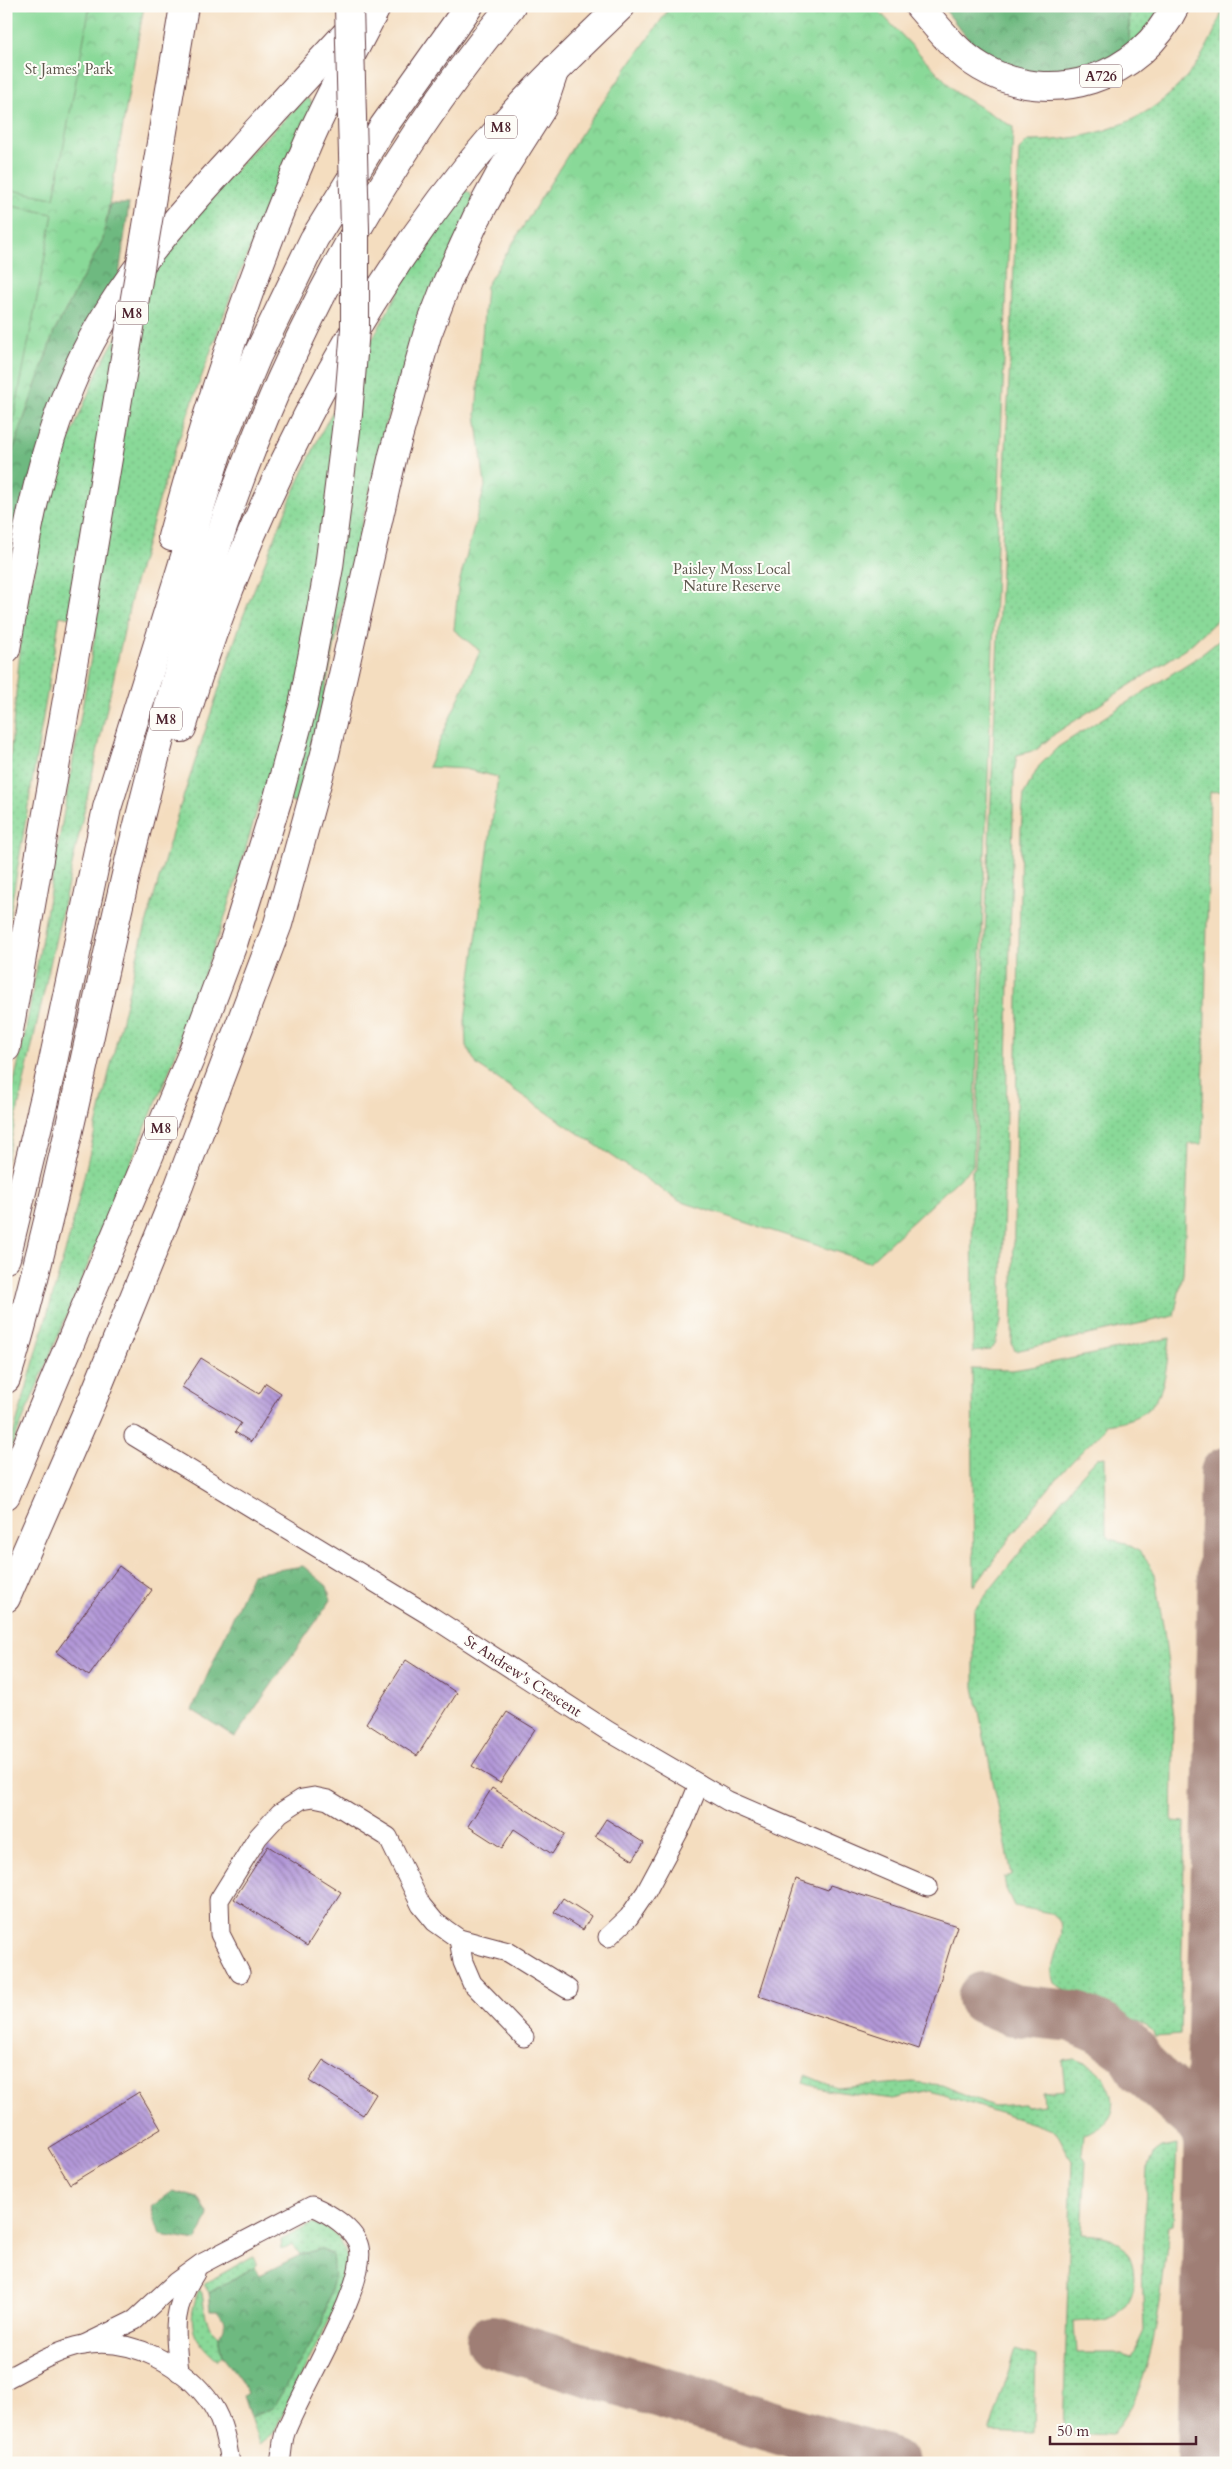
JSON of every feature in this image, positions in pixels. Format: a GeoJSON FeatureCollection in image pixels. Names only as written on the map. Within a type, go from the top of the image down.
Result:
{"type":"FeatureCollection","features":[{"type":"Feature","properties":{"kind":"main road","name":"M8"},"geometry":{"type":"LineString","coordinates":[[6,1048],[81,619],[184,6]]}},
{"type":"Feature","properties":{"kind":"main road","name":"M8"},"geometry":{"type":"LineString","coordinates":[[6,1495],[190,1059],[234,941],[278,798],[302,705],[329,567],[348,414],[355,329],[355,229],[349,6]]}},
{"type":"Feature","properties":{"kind":"main road"},"geometry":{"type":"LineString","coordinates":[[6,649],[42,469],[70,386],[98,328],[120,292],[169,228],[371,6]]}},
{"type":"Feature","properties":{"kind":"main road","name":"M8"},"geometry":{"type":"LineString","coordinates":[[6,1258],[51,1071],[145,634],[199,441],[239,317],[278,215],[310,139],[378,6]]}},
{"type":"Feature","properties":{"kind":"main road","name":"M8"},"geometry":{"type":"LineString","coordinates":[[108,808],[219,447],[258,356],[314,239],[342,191],[418,75],[469,6]]}},
{"type":"Feature","properties":{"kind":"main road","name":"M8"},"geometry":{"type":"LineString","coordinates":[[6,1379],[20,1336],[76,1105],[133,846],[207,576],[243,474],[298,344],[337,267],[379,193],[439,100],[511,6]]}},
{"type":"Feature","properties":{"kind":"main road"},"geometry":{"type":"LineString","coordinates":[[6,1598],[94,1396],[174,1199],[278,924],[325,754],[393,455],[427,335],[448,280],[476,220],[502,171],[542,108],[555,69],[621,6]]}},
{"type":"Feature","properties":{"kind":"main road","name":"A726"},"geometry":{"type":"LineString","coordinates":[[919,6],[949,41],[981,67],[1015,81],[1033,85],[1060,85],[1096,78],[1114,72],[1130,62],[1159,34],[1175,6]]}},
{"type":"Feature","properties":{"kind":"main road","name":"M8"},"geometry":{"type":"LineString","coordinates":[[76,1105],[190,703],[241,559],[266,500],[332,373],[379,291],[427,220],[465,170],[500,128],[555,69]]}},
{"type":"Feature","properties":{"kind":"street","name":"St Andrew's Crescent"},"geometry":{"type":"LineString","coordinates":[[134,1436],[429,1615],[608,1731],[728,1801],[928,1886]]}},
{"type":"Feature","properties":{"kind":"street"},"geometry":{"type":"LineString","coordinates":[[608,1937],[629,1918],[646,1892],[683,1823],[699,1784]]}},
{"type":"Feature","properties":{"kind":"street"},"geometry":{"type":"LineString","coordinates":[[240,1973],[220,1934],[219,1900],[258,1837],[280,1813],[302,1799],[314,1797],[328,1800],[388,1837],[421,1905],[435,1922],[459,1939],[508,1952],[568,1989]]}},
{"type":"Feature","properties":{"kind":"street"},"geometry":{"type":"LineString","coordinates":[[459,1939],[463,1962],[472,1983],[524,2037]]}},
{"type":"Feature","properties":{"kind":"street"},"geometry":{"type":"LineString","coordinates":[[6,2379],[40,2360],[84,2345],[135,2320],[176,2282],[201,2264],[312,2206],[326,2212],[346,2228],[360,2247],[358,2279],[285,2434],[280,2463]]}},
{"type":"Feature","properties":{"kind":"street"},"geometry":{"type":"LineString","coordinates":[[179,2372],[176,2314],[182,2293],[201,2264]]}},
{"type":"Feature","properties":{"kind":"street"},"geometry":{"type":"LineString","coordinates":[[84,2345],[113,2343],[133,2348],[155,2356],[179,2372],[202,2392],[213,2406],[222,2426],[230,2463]]}},
{"type":"Feature","properties":{"kind":"green space","name":"St James' Park"},"geometry":{"type":"Polygon","coordinates":[[[6,6],[144,6],[103,239],[54,332],[13,450],[6,478],[6,6]]]}},
{"type":"Feature","properties":{"kind":"green space"},"geometry":{"type":"Polygon","coordinates":[[[6,6],[90,6],[54,198],[6,189],[6,6]]]}},
{"type":"Feature","properties":{"kind":"green space","name":"Paisley Moss Local Nature Reserve"},"geometry":{"type":"Polygon","coordinates":[[[671,6],[874,6],[958,94],[1013,127],[973,1166],[869,1262],[679,1201],[477,1065],[466,1046],[465,1021],[498,777],[465,769],[428,767],[480,651],[454,630],[458,587],[485,486],[476,414],[486,286],[584,129],[671,6]]]}},
{"type":"Feature","properties":{"kind":"green space"},"geometry":{"type":"Polygon","coordinates":[[[942,6],[1129,6],[1129,53],[1054,77],[1014,70],[972,44],[942,6]]]}},
{"type":"Feature","properties":{"kind":"green space"},"geometry":{"type":"Polygon","coordinates":[[[1129,6],[1162,6],[1129,53],[1129,6]]]}},
{"type":"Feature","properties":{"kind":"green space"},"geometry":{"type":"Polygon","coordinates":[[[1224,6],[1226,612],[1187,648],[1056,733],[1036,750],[1017,755],[1014,773],[1001,1322],[995,1345],[990,1350],[973,1352],[972,1170],[975,1168],[1019,150],[1028,141],[1063,139],[1095,133],[1124,123],[1151,109],[1174,90],[1194,67],[1211,39],[1224,6]]]}},
{"type":"Feature","properties":{"kind":"green space"},"geometry":{"type":"Polygon","coordinates":[[[307,98],[315,105],[287,157],[231,295],[170,464],[134,586],[6,1163],[6,1117],[25,1034],[97,623],[60,616],[6,937],[6,801],[22,629],[49,494],[61,459],[100,366],[158,264],[249,154],[307,98]]]}},
{"type":"Feature","properties":{"kind":"green space"},"geometry":{"type":"Polygon","coordinates":[[[463,190],[470,193],[473,200],[410,352],[386,424],[351,568],[301,803],[261,797],[228,908],[170,1069],[6,1460],[69,1238],[139,949],[177,816],[242,619],[291,498],[322,431],[429,236],[463,190]]]}},
{"type":"Feature","properties":{"kind":"green space"},"geometry":{"type":"Polygon","coordinates":[[[110,204],[129,204],[119,275],[6,592],[6,478],[13,450],[54,332],[103,239],[110,204]]]}},
{"type":"Feature","properties":{"kind":"green space"},"geometry":{"type":"Polygon","coordinates":[[[6,205],[53,214],[6,459],[6,205]]]}},
{"type":"Feature","properties":{"kind":"green space"},"geometry":{"type":"Polygon","coordinates":[[[1226,635],[1226,791],[1210,792],[1202,1144],[1189,1144],[1183,1274],[1174,1316],[1015,1351],[1012,1343],[1021,829],[1024,794],[1039,766],[1058,747],[1201,655],[1226,635]]]}},
{"type":"Feature","properties":{"kind":"green space"},"geometry":{"type":"Polygon","coordinates":[[[1170,1338],[1162,1386],[1157,1398],[1149,1408],[1139,1415],[1124,1421],[1105,1424],[1104,1430],[1085,1447],[1051,1485],[974,1586],[972,1369],[1012,1370],[1170,1338]]]}},
{"type":"Feature","properties":{"kind":"green space"},"geometry":{"type":"Polygon","coordinates":[[[1105,1457],[1106,1532],[1110,1539],[1126,1543],[1140,1552],[1150,1565],[1154,1574],[1164,1631],[1174,1717],[1172,1821],[1185,1822],[1180,2035],[1155,2037],[1152,2030],[1146,2026],[1069,1992],[1054,1983],[1052,1968],[1060,1938],[1060,1922],[1050,1913],[1014,1906],[1006,1889],[1004,1877],[1012,1875],[974,1687],[974,1610],[1083,1473],[1097,1458],[1105,1457]]]}},
{"type":"Feature","properties":{"kind":"green space"},"geometry":{"type":"Polygon","coordinates":[[[303,1566],[327,1586],[331,1600],[235,1737],[192,1710],[252,1574],[303,1566]]]}},
{"type":"Feature","properties":{"kind":"green space"},"geometry":{"type":"Polygon","coordinates":[[[1075,2059],[1089,2065],[1100,2074],[1108,2084],[1112,2096],[1112,2108],[1108,2119],[1099,2128],[1084,2135],[1082,2153],[1086,2161],[1082,2234],[1105,2237],[1119,2243],[1126,2251],[1134,2272],[1134,2284],[1131,2295],[1119,2313],[1101,2320],[1074,2322],[1076,2353],[1115,2353],[1131,2358],[1144,2331],[1142,2262],[1147,2168],[1154,2153],[1161,2148],[1177,2145],[1173,2225],[1169,2226],[1159,2307],[1148,2363],[1139,2389],[1127,2414],[1112,2435],[1063,2433],[1072,2161],[1056,2131],[931,2091],[893,2099],[826,2090],[803,2083],[805,2075],[837,2088],[913,2082],[942,2085],[993,2106],[1024,2104],[1026,2107],[1044,2105],[1043,2092],[1065,2090],[1062,2061],[1075,2059]]]}},
{"type":"Feature","properties":{"kind":"green space"},"geometry":{"type":"Polygon","coordinates":[[[173,2191],[198,2198],[208,2215],[197,2241],[160,2235],[151,2207],[173,2191]]]}},
{"type":"Feature","properties":{"kind":"green space"},"geometry":{"type":"Polygon","coordinates":[[[312,2224],[331,2231],[343,2246],[348,2265],[346,2285],[274,2432],[259,2444],[250,2417],[273,2408],[320,2249],[300,2255],[293,2244],[282,2250],[281,2240],[312,2224]]]}},
{"type":"Feature","properties":{"kind":"green space"},"geometry":{"type":"Polygon","coordinates":[[[320,2249],[332,2254],[334,2279],[321,2326],[273,2408],[250,2417],[243,2396],[247,2393],[238,2376],[222,2356],[218,2336],[223,2329],[224,2323],[217,2310],[211,2310],[209,2293],[255,2266],[260,2275],[300,2255],[320,2249]]]}},
{"type":"Feature","properties":{"kind":"green space"},"geometry":{"type":"Polygon","coordinates":[[[253,2256],[257,2265],[209,2293],[204,2284],[253,2256]]]}},
{"type":"Feature","properties":{"kind":"green space"},"geometry":{"type":"Polygon","coordinates":[[[199,2289],[202,2293],[206,2318],[210,2328],[218,2336],[222,2356],[217,2360],[201,2344],[193,2328],[193,2311],[199,2289]]]}},
{"type":"Feature","properties":{"kind":"green space"},"geometry":{"type":"Polygon","coordinates":[[[1015,2350],[1036,2356],[1034,2433],[990,2431],[1015,2350]]]}},
{"type":"Feature","properties":{"kind":"building"},"geometry":{"type":"Polygon","coordinates":[[[201,1358],[259,1394],[266,1383],[281,1393],[251,1442],[235,1432],[241,1423],[182,1387],[201,1358]]]}},
{"type":"Feature","properties":{"kind":"building"},"geometry":{"type":"Polygon","coordinates":[[[119,1566],[152,1590],[89,1676],[56,1652],[119,1566]]]}},
{"type":"Feature","properties":{"kind":"building"},"geometry":{"type":"Polygon","coordinates":[[[406,1660],[457,1693],[417,1756],[366,1723],[406,1660]]]}},
{"type":"Feature","properties":{"kind":"building"},"geometry":{"type":"Polygon","coordinates":[[[507,1712],[535,1729],[500,1783],[472,1766],[507,1712]]]}},
{"type":"Feature","properties":{"kind":"building"},"geometry":{"type":"Polygon","coordinates":[[[492,1788],[565,1834],[552,1854],[514,1829],[502,1848],[468,1826],[492,1788]]]}},
{"type":"Feature","properties":{"kind":"building"},"geometry":{"type":"Polygon","coordinates":[[[606,1819],[644,1843],[633,1860],[595,1836],[606,1819]]]}},
{"type":"Feature","properties":{"kind":"building"},"geometry":{"type":"Polygon","coordinates":[[[268,1846],[341,1892],[307,1946],[234,1899],[268,1846]]]}},
{"type":"Feature","properties":{"kind":"building"},"geometry":{"type":"Polygon","coordinates":[[[796,1879],[828,1890],[830,1885],[957,1926],[919,2049],[759,1996],[796,1879]]]}},
{"type":"Feature","properties":{"kind":"building"},"geometry":{"type":"Polygon","coordinates":[[[563,1898],[591,1916],[583,1930],[554,1912],[563,1898]]]}},
{"type":"Feature","properties":{"kind":"building"},"geometry":{"type":"Polygon","coordinates":[[[323,2060],[376,2094],[363,2115],[309,2081],[323,2060]]]}},
{"type":"Feature","properties":{"kind":"building"},"geometry":{"type":"Polygon","coordinates":[[[139,2092],[161,2129],[70,2184],[48,2148],[139,2092]]]}},
{"type":"Feature","properties":{"kind":"taxiway"},"geometry":{"type":"LineString","coordinates":[[1203,2463],[1226,1473]]}},
{"type":"Feature","properties":{"kind":"taxiway"},"geometry":{"type":"LineString","coordinates":[[983,1998],[1013,2010],[1072,2016],[1102,2029],[1131,2050],[1143,2069],[1200,2120],[1207,2130],[1211,2145]]}},
{"type":"Feature","properties":{"kind":"taxiway"},"geometry":{"type":"LineString","coordinates":[[492,2341],[892,2463]]}}]}
